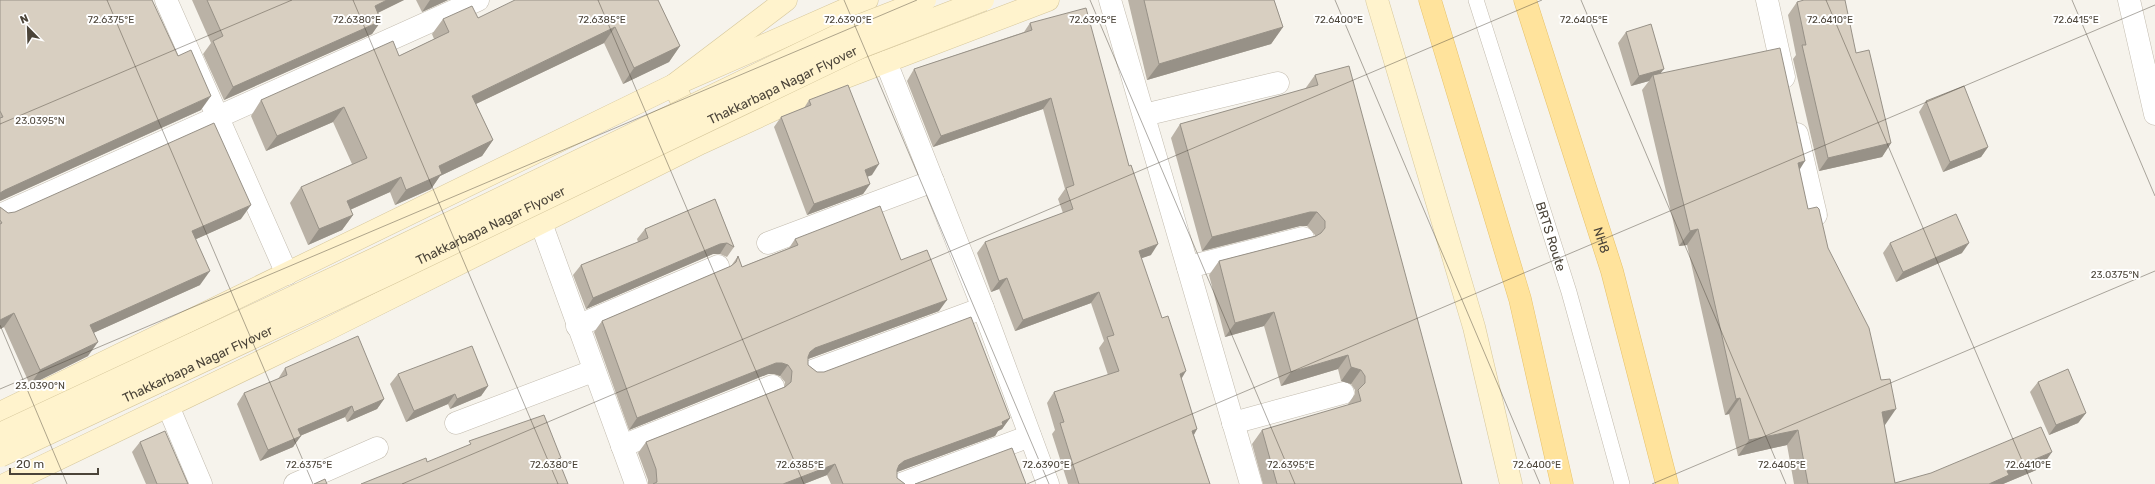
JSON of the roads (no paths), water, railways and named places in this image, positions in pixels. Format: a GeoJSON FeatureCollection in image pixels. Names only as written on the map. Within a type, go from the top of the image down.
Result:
{"type":"FeatureCollection","features":[{"type":"Feature","properties":{"kind":"main road"},"geometry":{"type":"LineString","coordinates":[[1430,0],[1520,299],[1562,484]]}},
{"type":"Feature","properties":{"kind":"main road","name":"NH8"},"geometry":{"type":"LineString","coordinates":[[1525,0],[1612,271],[1667,484]]}},
{"type":"Feature","properties":{"kind":"street"},"geometry":{"type":"LineString","coordinates":[[166,0],[287,274]]}},
{"type":"Feature","properties":{"kind":"street"},"geometry":{"type":"LineString","coordinates":[[0,215],[217,116],[478,0]]}},
{"type":"Feature","properties":{"kind":"street"},"geometry":{"type":"LineString","coordinates":[[674,85],[786,0]]}},
{"type":"Feature","properties":{"kind":"street"},"geometry":{"type":"LineString","coordinates":[[0,413],[674,85],[867,0]]}},
{"type":"Feature","properties":{"kind":"street","name":"Thakkarbapa Nagar Flyover"},"geometry":{"type":"LineString","coordinates":[[0,434],[381,256],[853,28],[925,0]]}},
{"type":"Feature","properties":{"kind":"street","name":"Thakkarbapa Nagar Flyover"},"geometry":{"type":"LineString","coordinates":[[0,456],[389,274],[861,47],[983,0]]}},
{"type":"Feature","properties":{"kind":"street"},"geometry":{"type":"LineString","coordinates":[[6,484],[328,329],[701,143],[838,80],[1048,0]]}},
{"type":"Feature","properties":{"kind":"street"},"geometry":{"type":"LineString","coordinates":[[1110,0],[1251,484]]}},
{"type":"Feature","properties":{"kind":"street"},"geometry":{"type":"LineString","coordinates":[[1377,0],[1474,327],[1510,484]]}},
{"type":"Feature","properties":{"kind":"street"},"geometry":{"type":"LineString","coordinates":[[1767,0],[1816,215]]}},
{"type":"Feature","properties":{"kind":"street"},"geometry":{"type":"LineString","coordinates":[[2129,0],[2155,114]]}},
{"type":"Feature","properties":{"kind":"street"},"geometry":{"type":"LineString","coordinates":[[886,62],[983,308],[1048,484]]}},
{"type":"Feature","properties":{"kind":"street"},"geometry":{"type":"LineString","coordinates":[[1144,115],[1278,83]]}},
{"type":"Feature","properties":{"kind":"street"},"geometry":{"type":"LineString","coordinates":[[674,85],[701,143]]}},
{"type":"Feature","properties":{"kind":"street"},"geometry":{"type":"LineString","coordinates":[[768,243],[933,181]]}},
{"type":"Feature","properties":{"kind":"street"},"geometry":{"type":"LineString","coordinates":[[541,223],[557,264],[593,371],[636,484]]}},
{"type":"Feature","properties":{"kind":"street"},"geometry":{"type":"LineString","coordinates":[[1188,267],[1303,238]]}},
{"type":"Feature","properties":{"kind":"street"},"geometry":{"type":"LineString","coordinates":[[577,326],[718,266]]}},
{"type":"Feature","properties":{"kind":"street"},"geometry":{"type":"LineString","coordinates":[[812,371],[983,308]]}},
{"type":"Feature","properties":{"kind":"street"},"geometry":{"type":"LineString","coordinates":[[456,424],[593,371]]}},
{"type":"Feature","properties":{"kind":"street"},"geometry":{"type":"LineString","coordinates":[[622,446],[773,386]]}},
{"type":"Feature","properties":{"kind":"street"},"geometry":{"type":"LineString","coordinates":[[1233,423],[1343,393]]}},
{"type":"Feature","properties":{"kind":"street"},"geometry":{"type":"LineString","coordinates":[[168,406],[201,484]]}},
{"type":"Feature","properties":{"kind":"street"},"geometry":{"type":"LineString","coordinates":[[900,484],[1030,436]]}},
{"type":"Feature","properties":{"kind":"street"},"geometry":{"type":"LineString","coordinates":[[295,484],[377,448]]}},
{"type":"Feature","properties":{"kind":"lane","name":"BRTS Route"},"geometry":{"type":"LineString","coordinates":[[1476,0],[1570,292],[1621,481]]}}]}
